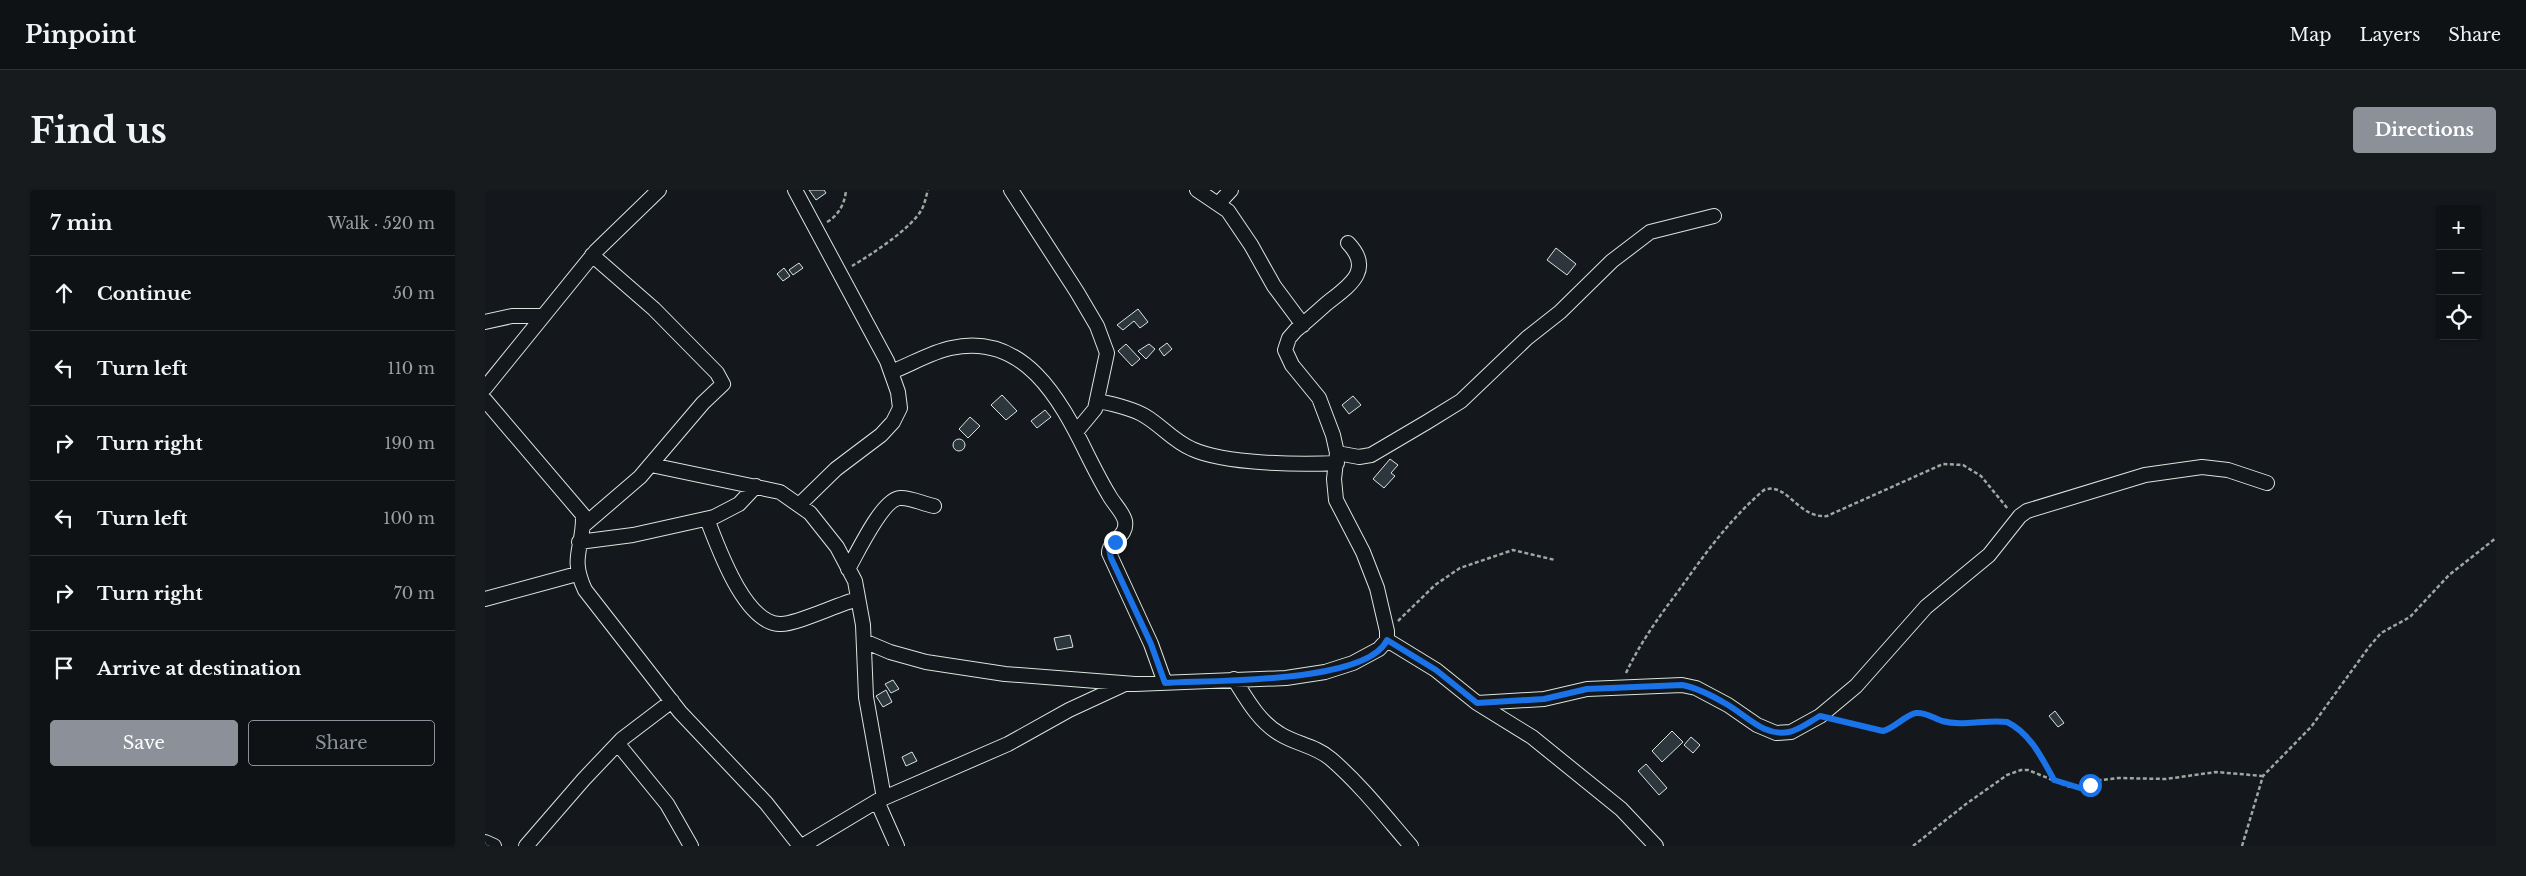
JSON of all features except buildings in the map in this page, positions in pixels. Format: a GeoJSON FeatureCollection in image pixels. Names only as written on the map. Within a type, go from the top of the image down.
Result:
{"type":"FeatureCollection","features":[{"type":"Feature","properties":{"kind":"street"},"geometry":{"type":"LineString","coordinates":[[485,388],[592,255],[655,194],[667,190]]}},
{"type":"Feature","properties":{"kind":"street"},"geometry":{"type":"LineString","coordinates":[[795,190],[841,273],[891,372],[898,392],[900,408],[893,422],[881,435],[836,469],[799,505]]}},
{"type":"Feature","properties":{"kind":"street"},"geometry":{"type":"LineString","coordinates":[[1011,190],[1097,326],[1107,353],[1095,409],[1076,432]]}},
{"type":"Feature","properties":{"kind":"street"},"geometry":{"type":"LineString","coordinates":[[1197,190],[1228,211],[1238,224],[1274,286],[1303,324]]}},
{"type":"Feature","properties":{"kind":"street"},"geometry":{"type":"LineString","coordinates":[[1218,204],[1231,190]]}},
{"type":"Feature","properties":{"kind":"street"},"geometry":{"type":"LineString","coordinates":[[1098,401],[1146,416],[1158,427],[1193,450],[1224,457],[1288,464],[1371,455],[1461,401],[1527,338],[1560,312],[1612,260],[1649,232],[1714,216]]}},
{"type":"Feature","properties":{"kind":"street"},"geometry":{"type":"LineString","coordinates":[[864,641],[891,652],[926,662],[1005,674],[1125,684],[1286,678],[1325,672],[1353,663],[1379,649],[1387,636],[1377,588],[1363,552],[1336,500],[1334,479],[1337,458],[1319,398],[1291,365],[1286,354],[1285,345],[1289,338],[1303,324],[1355,280],[1359,261],[1355,251],[1348,243]]}},
{"type":"Feature","properties":{"kind":"street"},"geometry":{"type":"LineString","coordinates":[[583,526],[612,503],[651,465],[703,403],[723,384],[722,380],[654,309],[592,255]]}},
{"type":"Feature","properties":{"kind":"street"},"geometry":{"type":"LineString","coordinates":[[485,322],[511,316],[543,316]]}},
{"type":"Feature","properties":{"kind":"street"},"geometry":{"type":"LineString","coordinates":[[891,372],[949,348],[970,345],[992,346],[1019,358],[1044,382],[1066,411],[1125,522],[1121,537],[1111,546],[1109,553],[1151,644],[1165,683]]}},
{"type":"Feature","properties":{"kind":"street"},"geometry":{"type":"LineString","coordinates":[[485,400],[583,515],[583,526],[576,560],[577,574],[585,590],[608,622],[672,701],[766,803],[801,846],[880,800],[1009,744],[1069,710],[1125,684]]}},
{"type":"Feature","properties":{"kind":"street"},"geometry":{"type":"LineString","coordinates":[[651,465],[781,492],[810,512],[837,546],[855,581],[864,641],[866,698],[880,800],[897,846]]}},
{"type":"Feature","properties":{"kind":"street"},"geometry":{"type":"LineString","coordinates":[[1477,703],[1544,699],[1587,689],[1682,685],[1696,688],[1728,705],[1757,726],[1776,733],[1791,732],[1820,716],[1876,666],[1926,607],[1989,555],[2020,516],[2043,505],[2103,486],[2145,475],[2179,470],[2202,467],[2228,470],[2267,483]]}},
{"type":"Feature","properties":{"kind":"street"},"geometry":{"type":"LineString","coordinates":[[579,542],[633,535],[707,519],[739,504],[756,486]]}},
{"type":"Feature","properties":{"kind":"street"},"geometry":{"type":"LineString","coordinates":[[848,569],[882,511],[890,502],[897,498],[903,498],[934,506]]}},
{"type":"Feature","properties":{"kind":"street"},"geometry":{"type":"LineString","coordinates":[[707,519],[719,551],[752,610],[770,623],[789,622],[858,599]]}},
{"type":"Feature","properties":{"kind":"street"},"geometry":{"type":"LineString","coordinates":[[485,599],[577,574]]}},
{"type":"Feature","properties":{"kind":"street"},"geometry":{"type":"LineString","coordinates":[[1387,636],[1436,670],[1477,703],[1533,737],[1602,792],[1656,846]]}},
{"type":"Feature","properties":{"kind":"street"},"geometry":{"type":"LineString","coordinates":[[1234,679],[1264,722],[1280,734],[1314,748],[1330,758],[1366,793],[1411,846]]}},
{"type":"Feature","properties":{"kind":"street"},"geometry":{"type":"LineString","coordinates":[[527,846],[584,779],[618,744],[672,701]]}},
{"type":"Feature","properties":{"kind":"street"},"geometry":{"type":"LineString","coordinates":[[618,744],[667,804],[691,846]]}},
{"type":"Feature","properties":{"kind":"street"},"geometry":{"type":"LineString","coordinates":[[485,842],[494,846]]}},
{"type":"Feature","properties":{"kind":"path"},"geometry":{"type":"LineString","coordinates":[[816,228],[835,217],[841,208],[846,190]]}},
{"type":"Feature","properties":{"kind":"path"},"geometry":{"type":"LineString","coordinates":[[841,273],[873,254],[900,232],[922,210],[928,190]]}},
{"type":"Feature","properties":{"kind":"path"},"geometry":{"type":"LineString","coordinates":[[1619,688],[1634,655],[1653,625],[1725,530],[1769,488],[1782,492],[1809,514],[1817,517],[1827,516],[1943,464],[1963,465],[1981,476],[2004,507],[2020,516]]}},
{"type":"Feature","properties":{"kind":"path"},"geometry":{"type":"LineString","coordinates":[[2242,846],[2263,776],[2311,728],[2381,633],[2410,617],[2449,575],[2496,538]]}},
{"type":"Feature","properties":{"kind":"path"},"geometry":{"type":"LineString","coordinates":[[1387,636],[1435,585],[1459,568],[1513,550],[1555,560]]}},
{"type":"Feature","properties":{"kind":"path"},"geometry":{"type":"LineString","coordinates":[[1820,716],[1883,731],[1891,729],[1914,713],[1923,713],[1941,721],[1959,724],[2007,722],[2028,738],[2054,780]]}},
{"type":"Feature","properties":{"kind":"path"},"geometry":{"type":"LineString","coordinates":[[1913,846],[2007,775],[2021,770],[2028,770],[2080,788],[2101,780],[2118,778],[2166,779],[2216,772],[2263,776]]}},
{"type":"Feature","properties":{"kind":"route"},"geometry":{"type":"LineString","coordinates":[[1115,542],[1109,549],[1109,553],[1151,644],[1165,683],[1220,679],[1286,678],[1325,672],[1353,663],[1379,649],[1387,640],[1436,670],[1477,703],[1544,699],[1587,689],[1682,685],[1696,688],[1728,705],[1757,726],[1776,733],[1791,732],[1820,716],[1883,731],[1891,729],[1914,713],[1923,713],[1941,721],[1959,724],[2007,722],[2014,725],[2028,738],[2054,780],[2067,786],[2080,788],[2090,785]]}}]}
